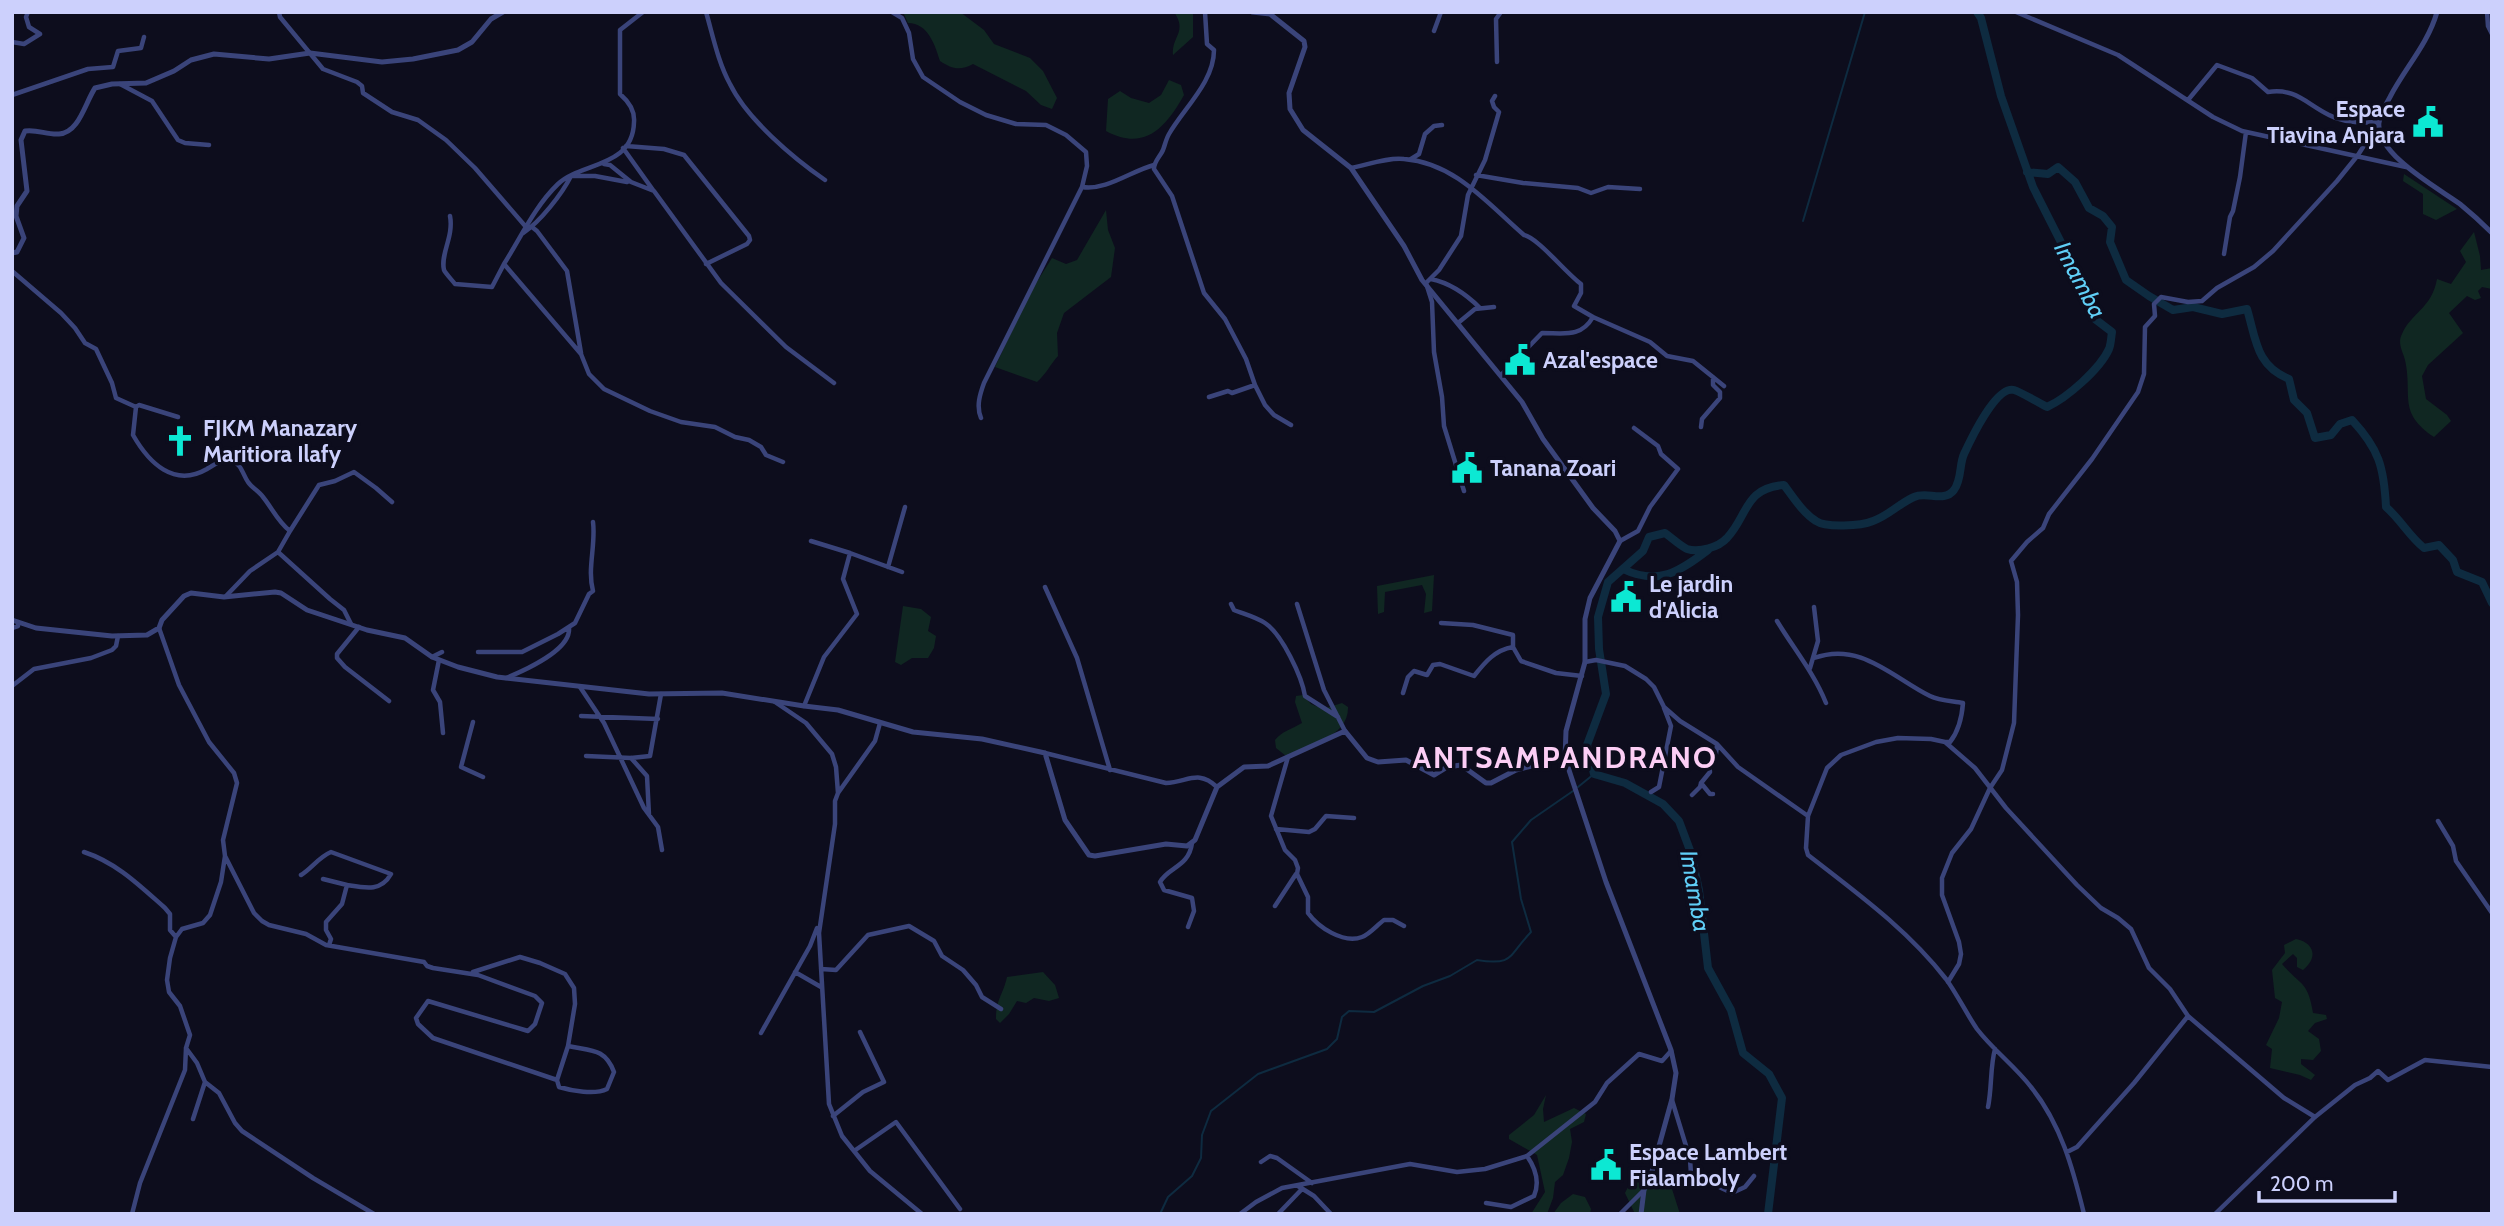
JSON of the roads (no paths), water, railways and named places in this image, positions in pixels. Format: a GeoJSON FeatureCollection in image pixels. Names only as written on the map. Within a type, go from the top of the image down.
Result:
{"type":"FeatureCollection","features":[{"type":"Feature","properties":{"kind":"street"},"geometry":{"type":"LineString","coordinates":[[12,43],[24,44],[40,34],[29,27],[26,17],[28,12]]}},
{"type":"Feature","properties":{"kind":"street"},"geometry":{"type":"LineString","coordinates":[[279,12],[280,17],[323,69],[357,82],[362,86],[363,93],[392,112],[418,120],[446,140],[529,227],[537,231],[566,271],[581,354],[589,374],[604,389],[671,419],[715,427],[735,437],[749,440],[761,447],[766,455],[783,462]]}},
{"type":"Feature","properties":{"kind":"street"},"geometry":{"type":"LineString","coordinates":[[12,253],[17,252],[24,238],[16,216],[18,206],[27,191],[21,140],[25,131],[34,129],[61,134],[72,129],[95,88],[146,83],[191,60],[214,54],[269,59],[310,53],[382,62],[413,59],[458,50],[472,42],[491,19],[503,12]]}},
{"type":"Feature","properties":{"kind":"street"},"geometry":{"type":"LineString","coordinates":[[450,216],[452,227],[444,271],[455,284],[492,287],[542,202],[559,183],[603,164],[630,140],[634,124],[629,102],[620,94],[620,30],[643,12]]}},
{"type":"Feature","properties":{"kind":"street"},"geometry":{"type":"LineString","coordinates":[[705,12],[722,66],[746,111],[780,145],[825,180]]}},
{"type":"Feature","properties":{"kind":"street"},"geometry":{"type":"LineString","coordinates":[[892,12],[902,18],[909,33],[913,60],[923,77],[960,102],[996,120],[1046,125],[1081,145],[1086,152],[1087,166],[1082,187],[989,372],[980,396],[978,411],[981,418]]}},
{"type":"Feature","properties":{"kind":"street"},"geometry":{"type":"LineString","coordinates":[[1082,187],[1095,188],[1154,165],[1169,134],[1194,100],[1214,59],[1214,50],[1207,44],[1205,12]]}},
{"type":"Feature","properties":{"kind":"street"},"geometry":{"type":"LineString","coordinates":[[1252,12],[1279,12]]}},
{"type":"Feature","properties":{"kind":"street"},"geometry":{"type":"LineString","coordinates":[[1434,31],[1441,12]]}},
{"type":"Feature","properties":{"kind":"street"},"geometry":{"type":"LineString","coordinates":[[1497,62],[1496,19],[1500,12]]}},
{"type":"Feature","properties":{"kind":"street"},"geometry":{"type":"LineString","coordinates":[[2016,12],[2118,55],[2213,117],[2246,132],[2407,167]]}},
{"type":"Feature","properties":{"kind":"street"},"geometry":{"type":"LineString","coordinates":[[1948,982],[1959,964],[1961,954],[1942,895],[1942,878],[1952,853],[1971,829],[2001,770],[2011,742],[2017,701],[2017,582],[2011,561],[2043,528],[2049,514],[2092,459],[2138,391],[2144,374],[2145,327],[2155,316],[2154,304],[2161,297],[2188,302],[2202,301],[2217,288],[2254,267],[2273,251],[2358,155],[2379,122],[2390,95],[2425,43],[2437,12]]}},
{"type":"Feature","properties":{"kind":"street"},"geometry":{"type":"LineString","coordinates":[[2487,12],[2488,26],[2492,34]]}},
{"type":"Feature","properties":{"kind":"street"},"geometry":{"type":"LineString","coordinates":[[1270,14],[1304,41],[1305,47],[1289,93],[1288,100],[1293,115],[1303,130],[1351,168],[1458,323],[1522,402],[1543,439],[1620,541]]}},
{"type":"Feature","properties":{"kind":"street"},"geometry":{"type":"LineString","coordinates":[[12,95],[89,69],[113,67],[118,51],[141,48],[144,37]]}},
{"type":"Feature","properties":{"kind":"street"},"geometry":{"type":"LineString","coordinates":[[2188,100],[2217,65],[2252,78],[2267,92],[2283,90],[2305,99],[2330,116],[2358,123],[2379,122]]}},
{"type":"Feature","properties":{"kind":"street"},"geometry":{"type":"LineString","coordinates":[[120,84],[152,101],[178,140],[185,144],[208,145]]}},
{"type":"Feature","properties":{"kind":"street"},"geometry":{"type":"LineString","coordinates":[[1428,281],[1439,270],[1461,236],[1471,187],[1493,138],[1499,112],[1492,101],[1496,96]]}},
{"type":"Feature","properties":{"kind":"street"},"geometry":{"type":"LineString","coordinates":[[2379,122],[2386,143],[2407,167],[2474,216],[2492,233]]}},
{"type":"Feature","properties":{"kind":"street"},"geometry":{"type":"LineString","coordinates":[[1407,159],[1419,154],[1426,134],[1434,125],[1442,125]]}},
{"type":"Feature","properties":{"kind":"street"},"geometry":{"type":"LineString","coordinates":[[2224,254],[2230,217],[2241,177],[2246,132]]}},
{"type":"Feature","properties":{"kind":"street"},"geometry":{"type":"LineString","coordinates":[[624,147],[721,283],[786,347],[834,383]]}},
{"type":"Feature","properties":{"kind":"street"},"geometry":{"type":"LineString","coordinates":[[624,147],[664,149],[684,155],[749,236],[747,244],[706,264]]}},
{"type":"Feature","properties":{"kind":"street"},"geometry":{"type":"LineString","coordinates":[[1351,168],[1402,158],[1441,167],[1471,187],[1581,284],[1581,293],[1574,306],[1650,342],[1667,356],[1693,361],[1724,386]]}},
{"type":"Feature","properties":{"kind":"street"},"geometry":{"type":"LineString","coordinates":[[603,164],[610,165],[631,182]]}},
{"type":"Feature","properties":{"kind":"street"},"geometry":{"type":"LineString","coordinates":[[1154,165],[1180,215],[1204,293],[1225,319],[1246,359],[1255,385],[1274,415],[1291,425]]}},
{"type":"Feature","properties":{"kind":"street"},"geometry":{"type":"LineString","coordinates":[[1476,175],[1522,183],[1578,188],[1591,193],[1608,187],[1640,189]]}},
{"type":"Feature","properties":{"kind":"street"},"geometry":{"type":"LineString","coordinates":[[571,176],[595,176],[631,182],[654,191]]}},
{"type":"Feature","properties":{"kind":"street"},"geometry":{"type":"LineString","coordinates":[[504,264],[581,354]]}},
{"type":"Feature","properties":{"kind":"street"},"geometry":{"type":"LineString","coordinates":[[12,271],[61,313],[85,343],[96,349],[116,398],[136,407],[148,406],[178,416]]}},
{"type":"Feature","properties":{"kind":"street"},"geometry":{"type":"LineString","coordinates":[[1428,281],[1447,282],[1454,289],[1467,294],[1480,308]]}},
{"type":"Feature","properties":{"kind":"street"},"geometry":{"type":"LineString","coordinates":[[1428,281],[1444,426],[1464,491]]}},
{"type":"Feature","properties":{"kind":"street"},"geometry":{"type":"LineString","coordinates":[[1458,323],[1468,313],[1480,308],[1494,307]]}},
{"type":"Feature","properties":{"kind":"street"},"geometry":{"type":"LineString","coordinates":[[1501,375],[1542,333],[1575,333],[1587,328],[1593,317]]}},
{"type":"Feature","properties":{"kind":"street"},"geometry":{"type":"LineString","coordinates":[[1701,427],[1702,419],[1720,398],[1720,392],[1713,386],[1713,377]]}},
{"type":"Feature","properties":{"kind":"street"},"geometry":{"type":"LineString","coordinates":[[1209,397],[1227,391],[1242,391],[1255,385]]}},
{"type":"Feature","properties":{"kind":"street"},"geometry":{"type":"LineString","coordinates":[[136,407],[134,435],[160,466],[169,473],[182,477],[207,469],[213,464],[234,461],[284,527],[290,531]]}},
{"type":"Feature","properties":{"kind":"street"},"geometry":{"type":"LineString","coordinates":[[1634,428],[1658,446],[1661,454],[1678,470],[1650,507],[1638,531],[1620,541],[1590,598],[1585,619],[1582,676],[1566,731],[1565,758],[1605,882],[1671,1050],[1676,1073],[1672,1099],[1651,1175],[1644,1190],[1641,1214]]}},
{"type":"Feature","properties":{"kind":"street"},"geometry":{"type":"LineString","coordinates":[[224,597],[250,571],[278,552],[319,485],[354,472],[392,502]]}},
{"type":"Feature","properties":{"kind":"street"},"geometry":{"type":"LineString","coordinates":[[888,567],[905,507]]}},
{"type":"Feature","properties":{"kind":"street"},"geometry":{"type":"LineString","coordinates":[[478,652],[522,652],[575,623],[593,591],[589,578],[594,549],[593,522]]}},
{"type":"Feature","properties":{"kind":"street"},"geometry":{"type":"LineString","coordinates":[[811,541],[902,572]]}},
{"type":"Feature","properties":{"kind":"street"},"geometry":{"type":"LineString","coordinates":[[278,552],[344,610],[351,624]]}},
{"type":"Feature","properties":{"kind":"street"},"geometry":{"type":"LineString","coordinates":[[804,706],[824,657],[857,614],[843,579],[850,553]]}},
{"type":"Feature","properties":{"kind":"street"},"geometry":{"type":"LineString","coordinates":[[1045,587],[1077,658],[1110,770]]}},
{"type":"Feature","properties":{"kind":"street"},"geometry":{"type":"LineString","coordinates":[[15,621],[36,628],[118,636],[147,635],[159,628],[162,620],[184,596],[191,593],[224,597],[268,591],[281,593],[307,610],[405,638],[436,659],[470,671],[580,687],[662,694],[722,693],[838,710],[913,733],[982,739],[1166,783],[1204,778],[1217,787]]}},
{"type":"Feature","properties":{"kind":"street"},"geometry":{"type":"LineString","coordinates":[[1231,604],[1234,610],[1263,621],[1272,628],[1292,661],[1305,696],[1338,717]]}},
{"type":"Feature","properties":{"kind":"street"},"geometry":{"type":"LineString","coordinates":[[1297,604],[1324,690],[1345,731],[1367,758],[1378,762],[1406,760],[1434,775],[1447,767],[1461,765],[1486,783],[1516,770],[1565,758]]}},
{"type":"Feature","properties":{"kind":"street"},"geometry":{"type":"LineString","coordinates":[[1810,669],[1818,641],[1814,607]]}},
{"type":"Feature","properties":{"kind":"street"},"geometry":{"type":"LineString","coordinates":[[12,628],[18,626],[15,621]]}},
{"type":"Feature","properties":{"kind":"street"},"geometry":{"type":"LineString","coordinates":[[1777,621],[1810,669],[1826,703]]}},
{"type":"Feature","properties":{"kind":"street"},"geometry":{"type":"LineString","coordinates":[[1441,623],[1473,625],[1513,635],[1513,647],[1521,661],[1556,673],[1582,676]]}},
{"type":"Feature","properties":{"kind":"street"},"geometry":{"type":"LineString","coordinates":[[359,627],[337,654],[337,658],[389,701]]}},
{"type":"Feature","properties":{"kind":"street"},"geometry":{"type":"LineString","coordinates":[[132,1214],[140,1184],[185,1070],[186,1048],[191,1035],[180,1006],[169,992],[167,980],[176,937],[181,929],[208,920],[221,882],[225,856],[223,840],[237,783],[234,773],[209,742],[179,685],[159,628]]}},
{"type":"Feature","properties":{"kind":"street"},"geometry":{"type":"LineString","coordinates":[[505,678],[536,665],[567,638],[569,628]]}},
{"type":"Feature","properties":{"kind":"street"},"geometry":{"type":"LineString","coordinates":[[12,686],[34,669],[91,658],[112,650],[116,646],[118,636]]}},
{"type":"Feature","properties":{"kind":"street"},"geometry":{"type":"LineString","coordinates":[[1403,693],[1408,677],[1415,671],[1427,675],[1433,665],[1440,664],[1474,676],[1487,660],[1503,649],[1513,647]]}},
{"type":"Feature","properties":{"kind":"street"},"geometry":{"type":"LineString","coordinates":[[442,652],[436,659],[433,690],[440,702],[443,733]]}},
{"type":"Feature","properties":{"kind":"street"},"geometry":{"type":"LineString","coordinates":[[1814,658],[1828,653],[1858,656],[1872,661],[1932,697],[1963,703],[1962,714],[1950,742],[1898,738],[1876,742],[1841,755],[1827,768],[1808,816],[1806,848],[1808,855],[1886,916],[1948,982],[1978,1031],[2031,1087],[2052,1119],[2067,1152],[2084,1214]]}},
{"type":"Feature","properties":{"kind":"street"},"geometry":{"type":"LineString","coordinates":[[1584,662],[1607,661],[1625,666],[1654,687],[1671,726],[1659,787],[1651,792]]}},
{"type":"Feature","properties":{"kind":"street"},"geometry":{"type":"LineString","coordinates":[[580,687],[600,717],[649,816],[658,827],[662,850]]}},
{"type":"Feature","properties":{"kind":"street"},"geometry":{"type":"LineString","coordinates":[[586,756],[650,756],[662,694]]}},
{"type":"Feature","properties":{"kind":"street"},"geometry":{"type":"LineString","coordinates":[[772,700],[806,723],[832,754],[838,793]]}},
{"type":"Feature","properties":{"kind":"street"},"geometry":{"type":"LineString","coordinates":[[1664,707],[1717,744],[1738,767],[1808,816]]}},
{"type":"Feature","properties":{"kind":"street"},"geometry":{"type":"LineString","coordinates":[[581,716],[658,719]]}},
{"type":"Feature","properties":{"kind":"street"},"geometry":{"type":"LineString","coordinates":[[473,722],[461,767],[483,777]]}},
{"type":"Feature","properties":{"kind":"street"},"geometry":{"type":"LineString","coordinates":[[880,723],[875,741],[835,801],[835,824],[820,921],[819,953],[829,1104],[842,1136],[870,1171],[922,1214]]}},
{"type":"Feature","properties":{"kind":"street"},"geometry":{"type":"LineString","coordinates":[[1045,753],[1065,820],[1089,855],[1095,856],[1166,844],[1187,846],[1195,840],[1217,787],[1244,767],[1269,766],[1345,731]]}},
{"type":"Feature","properties":{"kind":"street"},"geometry":{"type":"LineString","coordinates":[[1945,742],[1975,768],[2077,885],[2101,908],[2131,929],[2149,968],[2170,989],[2188,1016],[2284,1098],[2315,1117]]}},
{"type":"Feature","properties":{"kind":"street"},"geometry":{"type":"LineString","coordinates":[[1692,795],[1710,772],[1709,763],[1716,754],[1717,744]]}},
{"type":"Feature","properties":{"kind":"street"},"geometry":{"type":"LineString","coordinates":[[1275,906],[1297,874],[1298,868],[1285,850],[1271,816],[1288,757]]}},
{"type":"Feature","properties":{"kind":"street"},"geometry":{"type":"LineString","coordinates":[[631,758],[647,776],[649,816]]}},
{"type":"Feature","properties":{"kind":"street"},"geometry":{"type":"LineString","coordinates":[[1701,783],[1713,794]]}},
{"type":"Feature","properties":{"kind":"street"},"geometry":{"type":"LineString","coordinates":[[1276,830],[1309,832],[1326,816],[1354,818]]}},
{"type":"Feature","properties":{"kind":"street"},"geometry":{"type":"LineString","coordinates":[[2438,821],[2453,846],[2456,861],[2492,913]]}},
{"type":"Feature","properties":{"kind":"street"},"geometry":{"type":"LineString","coordinates":[[1188,927],[1194,911],[1192,898],[1164,890],[1160,882],[1162,877],[1180,866],[1191,850],[1192,843]]}},
{"type":"Feature","properties":{"kind":"street"},"geometry":{"type":"LineString","coordinates":[[84,852],[103,858],[166,908],[170,914],[170,930],[176,937]]}},
{"type":"Feature","properties":{"kind":"street"},"geometry":{"type":"LineString","coordinates":[[301,875],[331,852],[391,874],[386,883],[377,888],[347,886],[323,879]]}},
{"type":"Feature","properties":{"kind":"street"},"geometry":{"type":"LineString","coordinates":[[225,856],[254,913],[262,921],[306,934],[329,945],[424,962],[433,968],[470,973],[536,996],[542,1003],[531,1029],[518,1029],[428,1001],[416,1018],[418,1024],[433,1038],[557,1080]]}},
{"type":"Feature","properties":{"kind":"street"},"geometry":{"type":"LineString","coordinates":[[1297,874],[1308,897],[1308,913],[1326,931],[1356,938],[1365,936],[1384,920],[1393,920],[1404,926]]}},
{"type":"Feature","properties":{"kind":"street"},"geometry":{"type":"LineString","coordinates":[[329,945],[331,939],[326,930],[326,922],[342,904],[347,886]]}},
{"type":"Feature","properties":{"kind":"street"},"geometry":{"type":"LineString","coordinates":[[761,1033],[810,946],[820,921]]}},
{"type":"Feature","properties":{"kind":"street"},"geometry":{"type":"LineString","coordinates":[[821,969],[836,970],[868,935],[909,926],[934,941],[942,956],[963,970],[982,997],[1001,1009]]}},
{"type":"Feature","properties":{"kind":"street"},"geometry":{"type":"LineString","coordinates":[[470,973],[520,957],[540,962],[565,974],[574,988],[575,1004],[568,1046],[557,1080],[559,1087],[576,1092],[602,1092],[611,1084],[614,1072],[603,1053],[568,1046]]}},
{"type":"Feature","properties":{"kind":"street"},"geometry":{"type":"LineString","coordinates":[[795,972],[822,987]]}},
{"type":"Feature","properties":{"kind":"street"},"geometry":{"type":"LineString","coordinates":[[2067,1152],[2077,1147],[2134,1083],[2188,1016]]}},
{"type":"Feature","properties":{"kind":"street"},"geometry":{"type":"LineString","coordinates":[[833,1116],[863,1093],[884,1082],[860,1032]]}},
{"type":"Feature","properties":{"kind":"street"},"geometry":{"type":"LineString","coordinates":[[186,1048],[197,1063],[205,1082],[219,1093],[242,1131],[313,1178],[373,1213]]}},
{"type":"Feature","properties":{"kind":"street"},"geometry":{"type":"LineString","coordinates":[[1988,1107],[1995,1048]]}},
{"type":"Feature","properties":{"kind":"street"},"geometry":{"type":"LineString","coordinates":[[1240,1214],[1282,1188],[1300,1187],[1410,1164],[1457,1172],[1485,1169],[1527,1156],[1595,1102],[1607,1083],[1639,1055],[1662,1061],[1671,1050]]}},
{"type":"Feature","properties":{"kind":"street"},"geometry":{"type":"LineString","coordinates":[[2215,1214],[2315,1117],[2355,1085],[2378,1071],[2388,1080],[2425,1060],[2492,1067]]}},
{"type":"Feature","properties":{"kind":"street"},"geometry":{"type":"LineString","coordinates":[[193,1119],[205,1082]]}},
{"type":"Feature","properties":{"kind":"street"},"geometry":{"type":"LineString","coordinates":[[1672,1099],[1690,1159],[1690,1174],[1732,1193],[1745,1187],[1754,1176]]}},
{"type":"Feature","properties":{"kind":"street"},"geometry":{"type":"LineString","coordinates":[[854,1151],[896,1122],[960,1209]]}},
{"type":"Feature","properties":{"kind":"street"},"geometry":{"type":"LineString","coordinates":[[1261,1162],[1270,1156],[1277,1158],[1311,1184]]}},
{"type":"Feature","properties":{"kind":"street"},"geometry":{"type":"LineString","coordinates":[[1486,1203],[1511,1207],[1534,1196],[1539,1185],[1534,1165],[1527,1156]]}},
{"type":"Feature","properties":{"kind":"street"},"geometry":{"type":"LineString","coordinates":[[1278,1214],[1300,1187]]}},
{"type":"Feature","properties":{"kind":"street"},"geometry":{"type":"LineString","coordinates":[[1300,1187],[1314,1196],[1331,1214]]}},
{"type":"Feature","properties":{"kind":"street"},"geometry":{"type":"LineString","coordinates":[[1620,1214],[1644,1190]]}},
{"type":"Feature","properties":{"kind":"street"},"geometry":{"type":"LineString","coordinates":[[364,1214],[373,1213]]}},
{"type":"Feature","properties":{"kind":"waterway"},"geometry":{"type":"LineString","coordinates":[[1803,221],[1865,12]]}},
{"type":"Feature","properties":{"kind":"waterway","name":"Imamba"},"geometry":{"type":"LineString","coordinates":[[1768,1214],[1782,1098],[1769,1074],[1743,1053],[1731,1010],[1708,968],[1699,890],[1691,853],[1679,821],[1663,804],[1625,783],[1594,774],[1587,745],[1606,694],[1599,649],[1598,617],[1608,582],[1643,551],[1649,537],[1665,533],[1692,550],[1714,546],[1734,530],[1754,497],[1771,487],[1784,485],[1811,518],[1835,525],[1868,523],[1919,496],[1950,494],[1957,486],[1962,458],[1984,415],[1999,396],[2014,390],[2047,407],[2082,382],[2105,357],[2110,347],[2112,332],[2095,319],[2071,262],[2033,187],[2001,96],[1981,18],[1977,12]]}},
{"type":"Feature","properties":{"kind":"waterway"},"geometry":{"type":"LineString","coordinates":[[2027,172],[2048,174],[2058,167],[2075,182],[2089,208],[2103,216],[2112,227],[2110,242],[2126,280],[2149,296],[2173,310],[2193,307],[2222,314],[2247,309],[2259,350],[2270,367],[2289,379],[2294,400],[2307,413],[2315,438],[2331,435],[2340,424],[2352,420],[2368,440],[2378,459],[2384,481],[2386,507],[2424,548],[2439,545],[2453,560],[2457,572],[2482,582],[2492,603]]}},
{"type":"Feature","properties":{"kind":"waterway","name":"Imamba"},"geometry":{"type":"LineString","coordinates":[[1623,569],[1647,576],[1668,574],[1708,550]]}},
{"type":"Feature","properties":{"kind":"waterway"},"geometry":{"type":"LineString","coordinates":[[1578,787],[1594,774]]}},
{"type":"Feature","properties":{"kind":"waterway"},"geometry":{"type":"LineString","coordinates":[[1160,1214],[1168,1197],[1192,1176],[1201,1158],[1202,1135],[1211,1111],[1258,1074],[1327,1049],[1337,1039],[1342,1017],[1349,1011],[1374,1012],[1423,986],[1450,976],[1477,960],[1498,962],[1514,953],[1531,932],[1521,899],[1512,842],[1531,820],[1573,791]]}},
{"type":"Feature","properties":{"kind":"place","name":"Espace Tiavina Anjara"},"geometry":{"type":"Point","coordinates":[2428,122]}},
{"type":"Feature","properties":{"kind":"place","name":"Azal'espace"},"geometry":{"type":"Point","coordinates":[1520,360]}},
{"type":"Feature","properties":{"kind":"place","name":"FJKM Manazary Maritiora Ilafy"},"geometry":{"type":"Point","coordinates":[180,441]}},
{"type":"Feature","properties":{"kind":"place","name":"Tanana Zoari"},"geometry":{"type":"Point","coordinates":[1467,468]}},
{"type":"Feature","properties":{"kind":"place","name":"Le jardin d'Alicia"},"geometry":{"type":"Point","coordinates":[1626,597]}},
{"type":"Feature","properties":{"kind":"place","name":"Espace Lambert Fialamboly"},"geometry":{"type":"Point","coordinates":[1606,1165]}},
{"type":"Feature","properties":{"kind":"district","name":"ANTSAMPANDRANO"},"geometry":{"type":"Point","coordinates":[1565,758]}}]}
